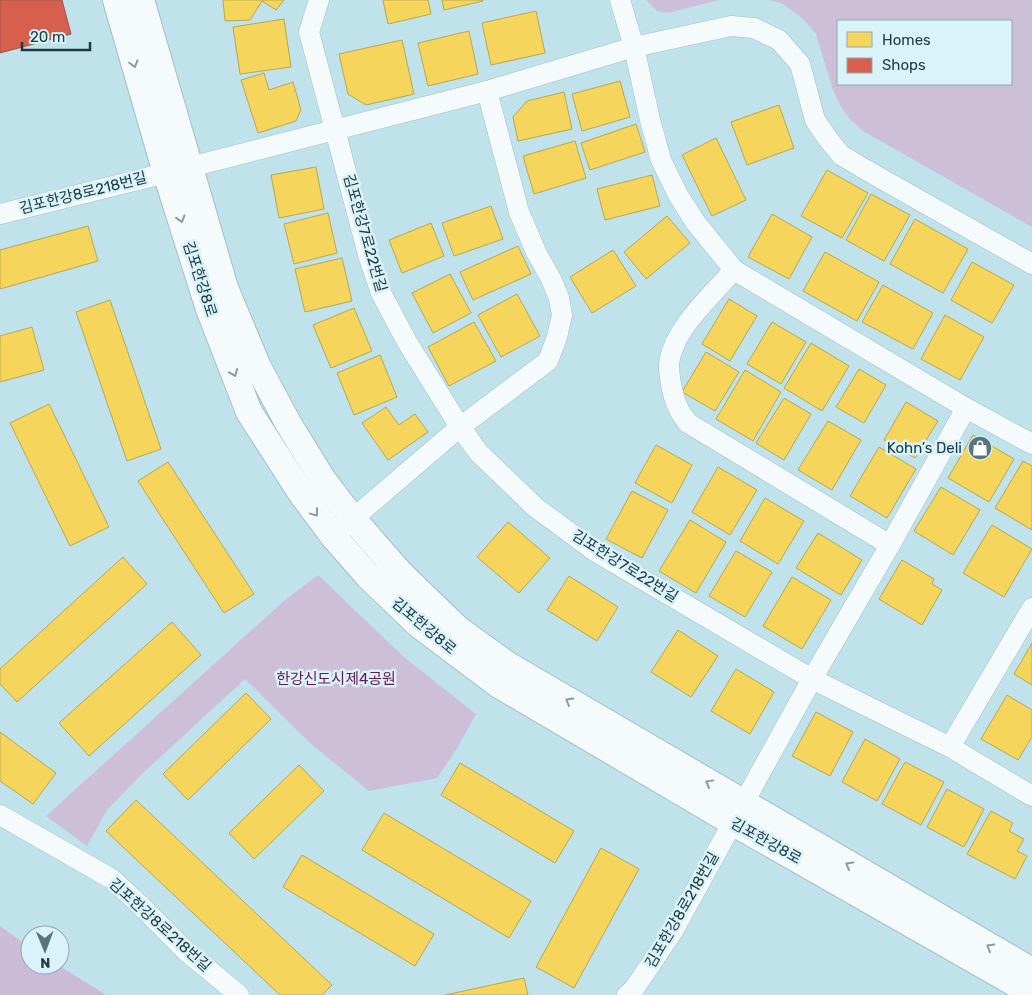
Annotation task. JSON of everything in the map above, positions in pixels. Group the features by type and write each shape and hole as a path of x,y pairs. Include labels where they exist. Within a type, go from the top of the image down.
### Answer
{"street":[{"name":"김포한강8로","path":"116,0 178,170 258,367 288,423 323,480 352,519 400,573 458,629 508,665 738,812 1032,993"},
{"name":"김포한강8로","path":"142,0 209,309 249,412 301,493 333,536 368,576 418,624 499,685 1032,972"},
{"name":"김포한강7로22번길","path":"319,0 309,32 369,258 381,293 407,342 460,427 478,452 535,507 596,552 812,678 950,747 1032,796"},
{"path":"620,0 634,47 661,160 678,195 696,223 734,270 966,408 1032,444"},
{"name":"김포한강8로218번길","path":"0,214 487,92 634,47 731,26 754,28 779,40 800,64 815,120 841,154 1032,264"},
{"path":"333,536 460,427 548,361 558,337 562,315 556,292 519,212 487,92"},
{"path":"734,270 687,322 679,335 669,364 673,394 678,410 688,423 890,545"},
{"name":"김포한강8로218번길","path":"626,995 634,989 673,931 812,678 890,545 966,408"},
{"path":"950,747 1032,608"},
{"name":"김포한강8로218번길","path":"0,815 112,880 187,952 239,995"}],"green space":[{"path":"646,0 719,0 668,13 657,11"},
{"path":"770,0 1032,0 1032,227 863,131 849,118 840,105 833,90 816,34 802,18 783,4"},
{"name":"한강신도시제4공원","path":"318,575 405,658 476,714 456,750 437,778 369,791 310,743 245,679 143,773 107,810 87,846 46,816 284,601"}],"shaded area":[{"path":"0,926 20,941 20,975 70,975 70,972 106,995 0,995"}],"building: Homes":[{"path":"223,0 284,0 276,10 262,1 250,20 225,21"},
{"path":"383,0 428,0 431,14 388,24"},
{"path":"442,0 483,0 483,1 444,10"},
{"path":"536,11 545,53 491,65 482,23"},
{"path":"284,19 291,67 240,74 233,27"},
{"path":"469,31 478,74 428,86 418,43"},
{"path":"402,40 414,94 366,105 348,94 339,54"},
{"path":"264,73 269,90 293,82 301,110 296,121 258,133 241,80"},
{"path":"620,81 630,117 582,131 572,94"},
{"path":"564,92 572,129 518,141 513,117 527,101"},
{"path":"779,105 794,148 747,165 731,122"},
{"path":"636,124 645,152 590,170 581,143"},
{"path":"716,138 746,200 712,216 682,155"},
{"path":"575,141 586,178 534,194 523,156"},
{"path":"316,167 324,209 279,218 271,175"},
{"path":"827,170 868,193 842,238 801,216"},
{"path":"652,175 660,206 605,220 597,189"},
{"path":"871,194 910,215 884,261 846,240"},
{"path":"491,206 503,239 454,256 442,223"},
{"path":"328,213 337,253 294,264 284,224"},
{"path":"772,214 812,237 789,279 748,257"},
{"path":"667,216 690,243 646,279 624,252"},
{"path":"915,219 968,249 943,293 890,264"},
{"path":"431,223 444,256 402,273 389,240"},
{"path":"88,226 98,261 0,289 0,250"},
{"path":"518,246 531,274 473,300 460,272"},
{"path":"613,250 636,286 592,313 570,277"},
{"path":"825,252 879,282 857,321 803,291"},
{"path":"342,258 352,301 305,312 295,269"},
{"path":"972,262 1014,285 992,323 951,300"},
{"path":"450,274 471,313 433,333 412,293"},
{"path":"883,285 933,313 913,349 862,322"},
{"path":"517,294 540,336 501,357 478,315"},
{"path":"729,299 757,316 730,361 702,344"},
{"path":"110,300 161,449 127,461 76,312"},
{"path":"354,308 372,351 331,368 313,325"},
{"path":"945,315 984,337 960,380 921,359"},
{"path":"474,322 496,361 449,386 428,347"},
{"path":"772,322 806,342 781,384 747,364"},
{"path":"32,327 44,370 0,382 0,336"},
{"path":"811,343 849,366 822,411 784,388"},
{"path":"706,352 739,372 715,411 682,392"},
{"path":"380,355 397,397 354,415 337,373"},
{"path":"859,369 886,385 864,423 836,407"},
{"path":"745,370 781,392 753,441 716,419"},
{"path":"784,398 811,414 784,460 756,443"},
{"path":"906,402 938,421 915,458 884,440"},
{"path":"49,404 109,527 70,546 10,423"},
{"path":"386,407 399,425 415,414 428,432 388,460 362,423"},
{"path":"828,421 861,440 832,490 798,470"},
{"path":"973,435 1014,459 989,502 948,478"},
{"path":"656,445 692,465 672,503 635,483"},
{"path":"879,447 916,469 887,518 850,496"},
{"path":"1023,461 1032,466 1032,530 995,508"},
{"path":"168,462 254,594 224,613 138,481"},
{"path":"718,467 757,490 730,535 692,512"},
{"path":"941,487 980,510 953,555 914,531"},
{"path":"632,491 668,510 642,558 606,539"},
{"path":"765,498 804,521 778,564 740,541"},
{"path":"690,520 726,542 696,593 659,571"},
{"path":"508,522 550,558 519,593 477,557"},
{"path":"992,525 1032,549 1004,597 963,573"},
{"path":"818,533 862,560 841,595 796,568"},
{"path":"736,551 772,572 745,617 709,596"},
{"path":"123,557 147,584 17,702 0,684 0,669"},
{"path":"902,560 934,579 932,584 942,590 922,625 879,599"},
{"path":"569,576 618,607 597,641 547,610"},
{"path":"792,577 831,600 802,649 763,626"},
{"path":"172,622 201,655 89,756 59,723"},
{"path":"678,630 718,656 691,697 651,672"},
{"path":"1032,643 1032,685 1014,674"},
{"path":"736,669 774,692 750,734 711,711"},
{"path":"246,693 271,719 188,800 163,774"},
{"path":"1007,695 1032,710 1032,737 1018,760 981,739"},
{"path":"816,712 853,732 830,776 792,756"},
{"path":"0,732 56,773 33,804 0,781"},
{"path":"865,739 900,759 877,801 842,782"},
{"path":"905,762 944,782 921,825 882,804"},
{"path":"460,763 574,831 555,863 441,795"},
{"path":"299,765 324,791 254,859 229,833"},
{"path":"947,789 984,809 964,847 927,827"},
{"path":"136,800 332,985 322,995 280,995 106,831"},
{"path":"991,811 1013,823 1009,831 1024,839 1017,851 1027,856 1015,879 967,854"},
{"path":"384,813 531,901 509,938 362,850"},
{"path":"601,848 639,869 574,988 536,967"},
{"path":"302,855 434,934 415,966 283,887"},
{"path":"524,978 528,995 445,995"}],"building: Shops":[{"path":"0,0 62,0 71,34 0,53"}],"place":[{"name":"Kohn’s Deli","path":"980,448"}]}
